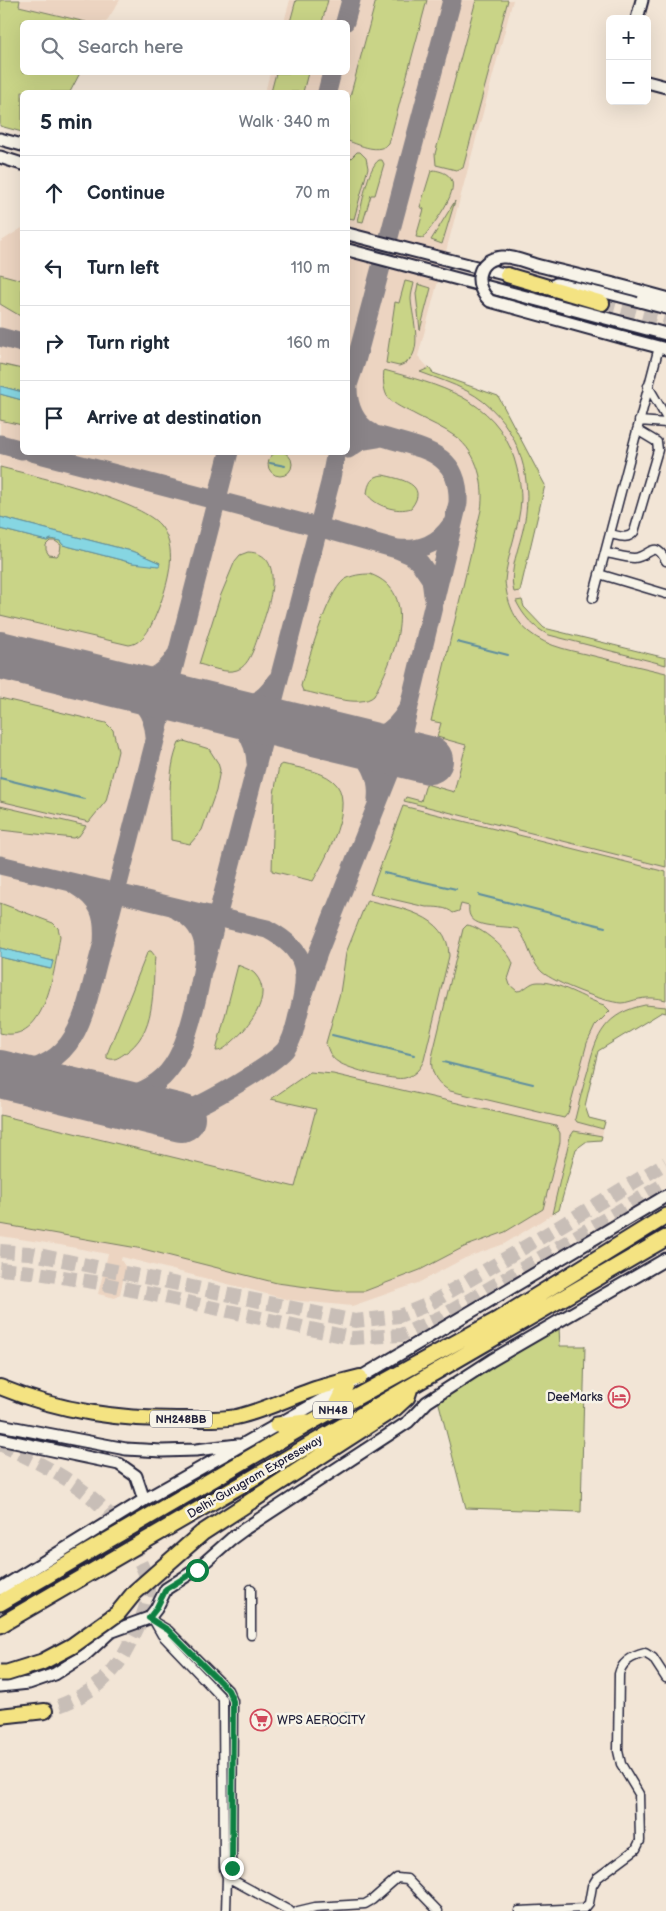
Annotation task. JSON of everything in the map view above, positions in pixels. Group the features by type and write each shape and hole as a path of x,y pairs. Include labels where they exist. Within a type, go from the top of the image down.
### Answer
{"highway":[{"path":"507,276 602,303"},
{"name":"Delhi-Gurugram Expressway","path":"0,1603 313,1421 499,1319 666,1216"},
{"name":"Delhi-Gurugram Expressway","path":"0,1626 666,1238"},
{"path":"335,1409 353,1381"},
{"name":"NH248BB","path":"0,1387 16,1394 91,1414 132,1418 210,1419 234,1417 256,1412 312,1390 353,1381"},
{"path":"0,1673 7,1673 42,1662 72,1646 118,1613 135,1592 202,1533 395,1408 407,1397 412,1385"},
{"path":"277,1425 313,1421"},
{"path":"0,1716 45,1711"}],"main road":[{"path":"638,15 642,0"},
{"path":"651,83 666,87"},
{"path":"0,138 20,144"},
{"path":"0,157 20,163"},
{"path":"350,235 507,276 609,293 666,308"},
{"path":"350,251 666,334"},
{"path":"662,348 490,301 483,295 480,289 480,274 484,265 491,260 508,257 666,298"},
{"path":"0,1589 144,1500 353,1381 666,1196"},
{"path":"0,1686 29,1682 56,1674 85,1655 110,1632 152,1620 166,1589 197,1570 246,1528 408,1422 427,1402 492,1360 666,1259"},
{"path":"353,1381 384,1382"},
{"path":"0,1425 126,1449 196,1450 243,1444"},
{"path":"0,1439 120,1464 136,1476 144,1500"}],"street":[{"path":"593,598 648,386 662,348"},
{"path":"648,386 666,417"},
{"path":"639,421 666,423"},
{"path":"610,534 625,537 632,535 634,532 658,450 657,442 637,430"},
{"path":"606,553 632,558 657,549 666,561"},
{"path":"600,574 666,594"},
{"path":"251,1589 251,1635"},
{"path":"152,1620 162,1635 223,1699 226,1911"},
{"path":"519,1911 585,1908 589,1903 592,1886 597,1878 636,1849 640,1840 639,1794 621,1764 618,1751 619,1674 625,1661 645,1653 653,1658 666,1678"},
{"path":"227,1877 290,1911"},
{"path":"298,1911 315,1907 365,1904 397,1878 402,1877 407,1878 438,1911"}],"shaded area":[{"path":"20,0 120,0 107,20 78,20 19,6"},
{"path":"290,0 513,0 418,356 433,373 498,396 545,485 519,589 524,607 544,628 666,658 666,1013 662,1012 598,1051 585,1106 589,1118 605,1122 601,1140 587,1141 576,1149 559,1210 504,1244 465,1258 418,1283 352,1306 290,1300 122,1257 121,1260 126,1268 120,1294 115,1298 98,1294 108,1254 0,1236 0,242 20,229 20,455 350,455 350,90 266,90 269,75 350,75 350,20 285,20"}],"green space":[{"path":"0,0 20,0 19,6 78,20 20,20 20,75 79,75 71,90 20,90 20,131 0,126"},
{"path":"296,0 328,0 323,20 291,20"},
{"path":"376,0 427,0 389,143 385,147 375,149 350,142 350,97"},
{"path":"476,0 508,0 463,168 456,170 436,165 435,154"},
{"path":"275,75 307,75 304,90 272,90"},
{"path":"357,152 360,152 366,158 368,168 354,219 350,218 350,159"},
{"path":"379,160 382,160 384,164 375,195 371,195 363,222 358,221 368,179"},
{"path":"434,170 450,177 451,192 438,218 423,238 416,237 424,209 420,207 431,171"},
{"path":"455,201 442,244 431,240"},
{"path":"0,274 20,279 20,316 0,304"},
{"path":"405,281 414,283 411,299 416,337 413,355 408,362 399,366 386,363 395,302 399,303"},
{"path":"418,284 431,288 420,330 416,294"},
{"path":"0,364 20,369 20,391 0,386"},
{"path":"429,368 433,373 498,396 545,485 520,591 514,592 512,576 527,505 523,466 518,448 498,415 484,402 461,388 420,372"},
{"path":"384,370 424,382 462,397 479,408 493,421 505,438 517,468 521,499 505,581 507,596 512,609 523,627 545,642 562,648 666,673 666,867 404,801 406,797 421,801 426,784 454,792 466,745 437,737 441,723 431,721 481,510 482,490 475,461 464,444 447,431 393,402 387,396 384,386"},
{"path":"0,394 20,399 20,425 0,420"},
{"path":"271,455 289,455 292,464 289,473 280,476 271,473 268,464"},
{"path":"0,467 109,498 149,516 160,525 169,543 169,573 153,622 141,640 129,645 0,615 0,529 47,541 51,539 60,541 63,545 133,563 160,563 135,552 0,517","holes":["50,541 55,541 61,545 60,552 57,556 49,555 46,545"]},
{"path":"383,475 397,478 411,484 415,488 417,493 416,500 411,508 393,509 375,502 367,494 371,481"},
{"path":"248,552 260,555 268,561 272,582 268,607 252,652 242,667 233,671 218,670 199,664 220,597 235,561 240,555"},
{"path":"370,574 386,583 396,596 399,612 399,629 395,647 374,696 368,700 350,701 303,691 301,686 313,646 331,599 344,580 350,577"},
{"path":"522,600 524,607 544,628 666,658 666,665 549,635 538,629 522,612 516,601"},
{"path":"0,698 106,723 113,730 118,751 106,801 89,822 0,801"},
{"path":"184,741 209,749 220,770 216,791 202,830 190,844 171,840 170,790 172,766 179,743"},
{"path":"282,764 322,774 333,781 340,790 342,802 341,816 337,831 313,881 272,871 274,794 279,766"},
{"path":"0,806 86,826 79,836 73,838 0,830"},
{"path":"403,806 666,872 666,1000 649,998 623,1003 613,1002 592,996 557,981 542,972 538,967 518,929 479,923 469,914 469,906 461,904 459,911 453,913 444,908 426,907 370,894"},
{"path":"367,900 420,915 441,931 447,942 449,956 424,1060 417,1071 405,1078 382,1076 343,1065 332,1056 326,1043 340,993 346,953"},
{"path":"0,903 53,923 58,928 60,936 55,966 46,1000 38,1015 28,1027 16,1034 0,1033 0,957 50,969 53,961 0,948"},
{"path":"467,925 473,926 486,934 501,946 511,959 513,964 508,979 510,985 517,991 535,982 546,982 604,1005 610,1011 595,1026 587,1043 568,1113 564,1118 450,1091 435,1077 432,1068 432,1057 463,929"},
{"path":"149,951 155,956 153,996 148,1023 135,1045 118,1058 107,1058 107,1054"},
{"path":"238,965 255,974 262,992 261,1001 252,1020 245,1029 227,1047 216,1051"},
{"path":"645,1005 666,1007 666,1013 662,1012 598,1051 585,1106 589,1118 605,1122 603,1129 577,1122 575,1119 581,1094 599,1036 605,1027 621,1013"},
{"path":"310,1072 333,1074 556,1126 560,1133 560,1142 543,1209 505,1232 464,1247 420,1270 365,1291 337,1291 277,1283 143,1249 0,1224 0,1115 295,1187 316,1109 271,1099"},
{"path":"574,1131 602,1136 601,1140 587,1141 576,1149 559,1210 552,1214 570,1137"},
{"path":"559,1328 560,1346 585,1346 581,1512 466,1508 438,1400"}],"water":[{"path":"0,386 20,391 20,399 0,394"},
{"path":"0,517 135,552 160,563 159,566 133,563 63,545 60,541 51,539 47,541 0,529"},
{"path":"0,948 53,961 51,969 0,957"},
{"path":"320,1713 351,1713 351,1725 320,1725"}],"waterway":[{"path":"270,463 285,466"},
{"path":"457,642 508,655"},
{"path":"0,778 84,799"},
{"path":"384,873 456,889"},
{"path":"479,895 605,927"},
{"path":"332,1035 414,1055"},
{"path":"443,1062 533,1084"}],"taxiway":[{"path":"346,20 351,0"},
{"path":"350,379 452,0"},
{"path":"328,90 331,75"},
{"path":"0,337 20,342"},
{"path":"350,404 357,420 372,433"},
{"path":"304,993 398,752 458,503 454,476 442,459 433,453 410,445 350,429"},
{"path":"350,448 360,441 378,438"},
{"path":"0,444 20,449"},
{"path":"43,455 397,549 411,555 420,563 431,579 433,595"},
{"path":"103,943 228,455"},
{"path":"204,967 330,483 335,455"},
{"path":"398,549 414,549 428,545 446,532 451,525"},
{"path":"116,684 134,683 150,679 165,670 176,655"},
{"path":"216,708 235,708 258,701 265,696 276,681"},
{"path":"118,684 139,699 144,706 152,720 155,737"},
{"path":"218,709 234,718 250,737 256,763"},
{"path":"346,740 373,738 381,735 395,726 407,710"},
{"path":"338,738 355,748 368,762 376,779 377,799"},
{"path":"0,865 267,929 281,937 298,955 302,964 304,987 293,1033 285,1050 253,1074 196,1106 180,1112 157,1112"},
{"path":"0,1074 28,1070 49,1061 65,1048 76,1032 84,1012 103,943 103,924 99,909 90,896 75,885"},
{"path":"107,1100 137,1093 157,1082 173,1065 184,1042 201,980 204,951 202,936 197,927 186,915 177,910"}],"runway":[{"path":"0,655 429,760"},
{"path":"0,1074 181,1118"}],"tunnel":[{"path":"602,303 666,320"},
{"path":"0,1251 29,1253 355,1321 399,1316 429,1304 666,1163"},
{"path":"0,1269 100,1283 352,1338 401,1335 441,1317 666,1183"},
{"path":"0,1444 60,1475 95,1500 124,1533 136,1553 148,1584 148,1596 143,1615 125,1654 116,1666 98,1685 86,1693 45,1711"}],"place":[{"name":"DeeMarks","path":"619,1397"},
{"name":"WPS AEROCITY","path":"261,1720"}],"route":[{"path":"197,1570 166,1589 149,1618 168,1630 228,1690 233,1701 232,1868"}]}
